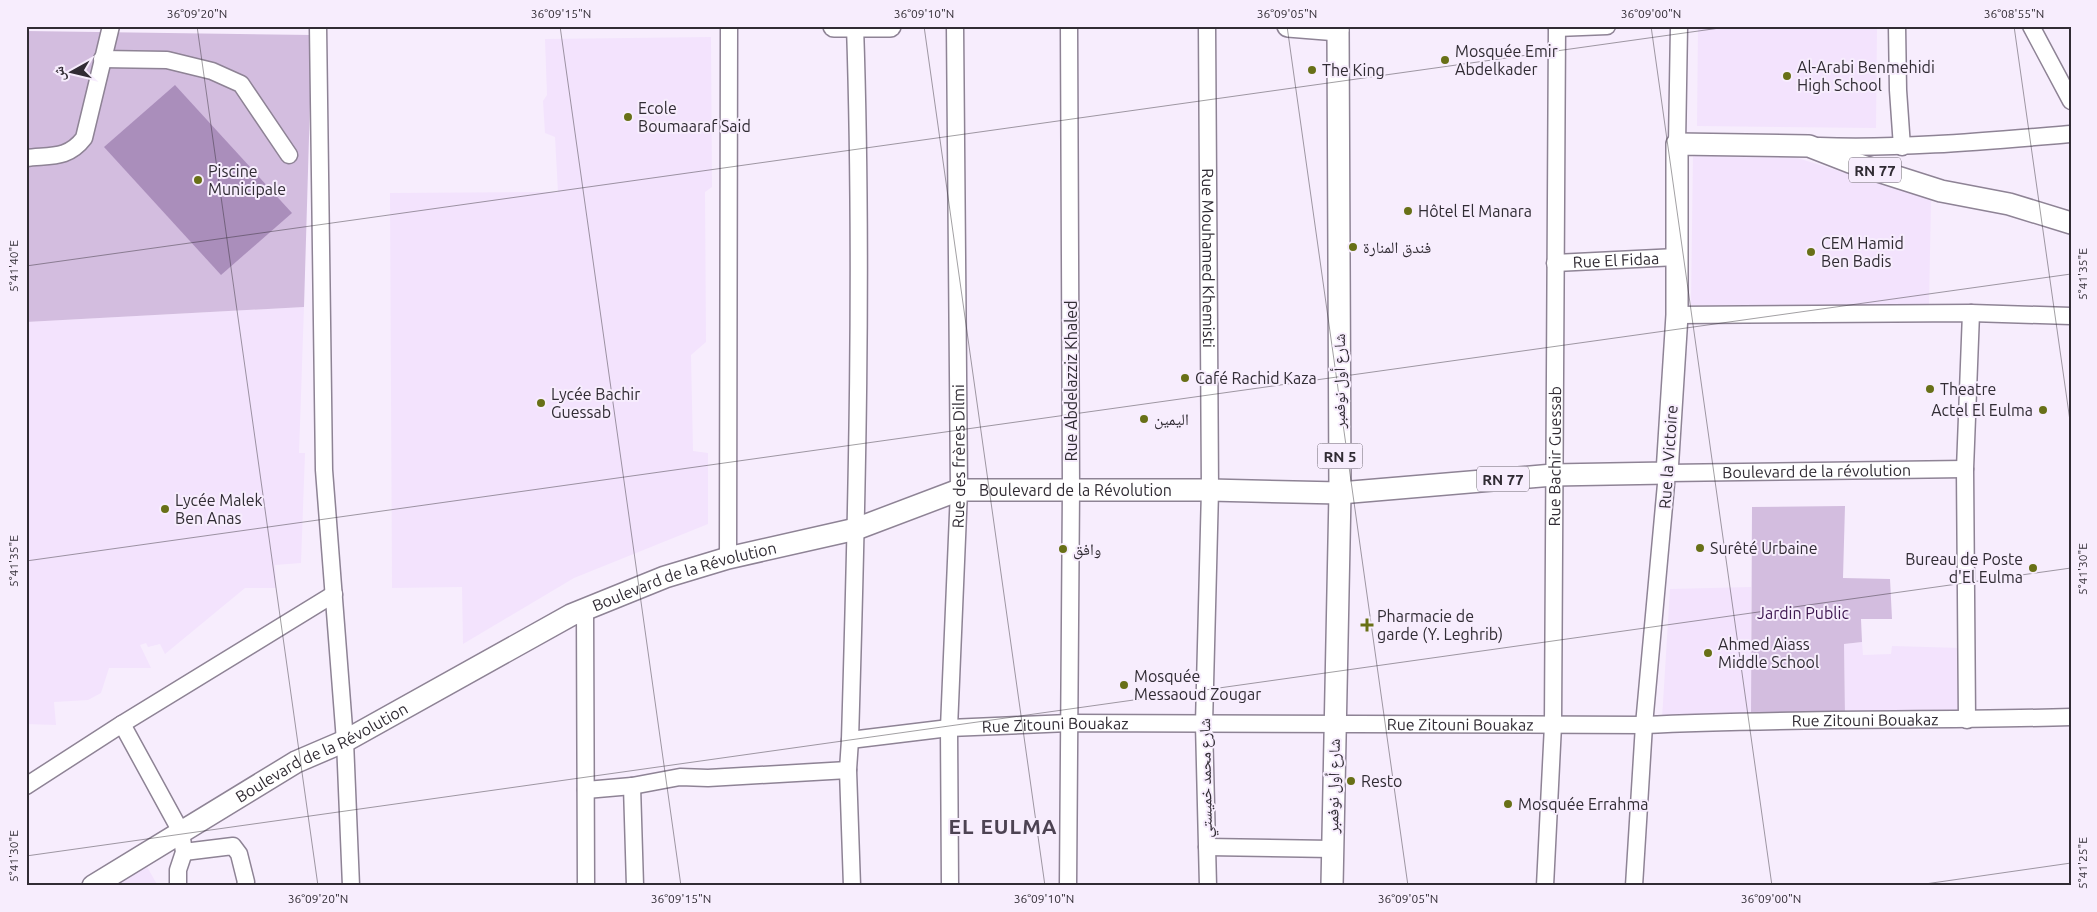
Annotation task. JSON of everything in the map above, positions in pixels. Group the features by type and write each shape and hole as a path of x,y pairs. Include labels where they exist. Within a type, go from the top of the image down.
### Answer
{"main road":[{"path":"834,26 890,26"},
{"path":"1288,26 1338,28"},
{"name":"شارع أول نوفمبر","path":"1332,886 1340,493 1338,28"},
{"name":"RN 77","path":"1677,144 1809,146 1850,162 1941,191 2009,204 2071,224"},
{"name":"Rue la Victoire","path":"1667,473 1677,315 1677,144"},
{"name":"RN 77","path":"1340,493 1553,475 1667,473"},
{"name":"Boulevard de la Révolution","path":"93,886 183,842 296,762 345,741 571,614 666,578 728,558 856,529 959,490 1210,490 1340,493"}],"street":[{"path":"26,158 65,154 76,149 84,138 110,26"},
{"path":"318,26 324,470 345,741 351,886"},
{"path":"728,558 729,26"},
{"name":"Rue des frères Dilmi","path":"950,886 949,728 959,490 954,26"},
{"name":"Rue Abdelazziz Khaled","path":"1068,886 1068,723 1072,489 1069,26"},
{"name":"Rue Mouhamed Khemisti","path":"1207,26 1210,490"},
{"path":"1557,27 1608,26"},
{"name":"Rue la Victoire","path":"1677,144 1679,26"},
{"path":"1897,26 1898,90 1902,147"},
{"path":"2032,26 2071,101"},
{"path":"852,886 848,770 856,529 859,134 855,27"},
{"name":"Rue Bachir Guessab","path":"1545,886 1554,725 1553,475 1557,27"},
{"path":"102,59 166,60 212,71 241,84 289,155"},
{"path":"1809,146 1902,147 2071,134"},
{"name":"Rue El Fidaa","path":"1555,263 1677,257"},
{"path":"1967,720 1965,469 1971,313"},
{"path":"1677,315 1971,313 2071,316"},
{"name":"Boulevard de la révolution","path":"1667,473 1965,469"},
{"name":"Rue la Victoire","path":"1634,886 1644,725 1667,473"},
{"name":"شارع محمد خميستي","path":"1208,886 1204,724 1210,490"},
{"path":"26,786 122,724 334,594"},
{"path":"585,609 586,886"},
{"name":"Rue Zitouni Bouakaz","path":"850,740 949,728 1068,723 1644,725 1733,720 1967,720 2071,717"},
{"path":"122,724 183,842 178,870 178,886"},
{"path":"586,790 632,786 680,777 708,778 848,770"},
{"path":"632,786 635,886"},
{"path":"183,842 233,846 239,854 246,882 245,886"},
{"path":"1207,847 1332,850"}],"shaded area":[{"name":"Al-Arabi Benmehidi High School","path":"1698,26 1877,26 1876,128 1697,126"},
{"name":"Lycée Bachir Guessab","path":"711,37 712,187 705,192 706,342 691,355 693,451 708,453 708,524 574,578 463,644 462,587 392,588 390,193 558,192 555,137 545,133 543,101 547,95 545,39"},
{"name":"Piscine Municipale","path":"175,85 292,213 221,275 104,147"},
{"name":"CEM Hamid Ben Badis","path":"1693,154 1785,154 1931,200 1929,305 1691,305"},
{"name":"Lycée Malek Ben Anas","path":"304,307 299,453 305,453 301,563 275,565 276,588 245,588 165,654 160,644 148,647 146,643 140,645 151,668 109,668 101,693 88,700 54,702 56,725 26,724 26,322"},
{"name":"Ahmed Aiass Middle School","path":"1751,587 1751,717 1662,719 1670,589"},
{"path":"1862,642 1863,655 1891,654 1892,646 1961,648 1963,714 1845,716 1844,644"},
{"path":"146,865 158,886 111,886"}],"green space":[{"path":"26,31 312,35 304,307 26,322"},
{"name":"Jardin Public","path":"1845,506 1843,578 1890,579 1892,619 1861,619 1862,642 1844,644 1845,716 1751,717 1752,507"}],"place":[{"name":"Mosquée Emir Abdelkader","path":"1445,60"},
{"name":"The King","path":"1312,70"},
{"name":"Al-Arabi Benmehidi High School","path":"1787,76"},
{"name":"Ecole Boumaaraf Said","path":"628,117"},
{"name":"Piscine Municipale","path":"198,180"},
{"name":"Hôtel El Manara","path":"1408,211"},
{"name":"فندق المنارة","path":"1353,247"},
{"name":"CEM Hamid Ben Badis","path":"1811,252"},
{"name":"Café Rachid Kaza","path":"1185,378"},
{"name":"Theatre","path":"1930,389"},
{"name":"Lycée Bachir Guessab","path":"541,403"},
{"name":"Actel El Eulma","path":"2043,410"},
{"name":"اليمين","path":"1144,419"},
{"name":"Lycée Malek Ben Anas","path":"165,509"},
{"name":"Surêté Urbaine","path":"1700,548"},
{"name":"وافق","path":"1063,549"},
{"name":"Bureau de Poste d'El Eulma","path":"2033,568"},
{"name":"Pharmacie de garde (Y. Leghrib)","path":"1367,625"},
{"name":"Ahmed Aiass Middle School","path":"1708,653"},
{"name":"Mosquée Messaoud Zougar","path":"1124,685"},
{"name":"Resto","path":"1351,781"},
{"name":"Mosquée Errahma","path":"1508,804"}],"district":[{"name":"EL EULMA","path":"1003,826"}]}
